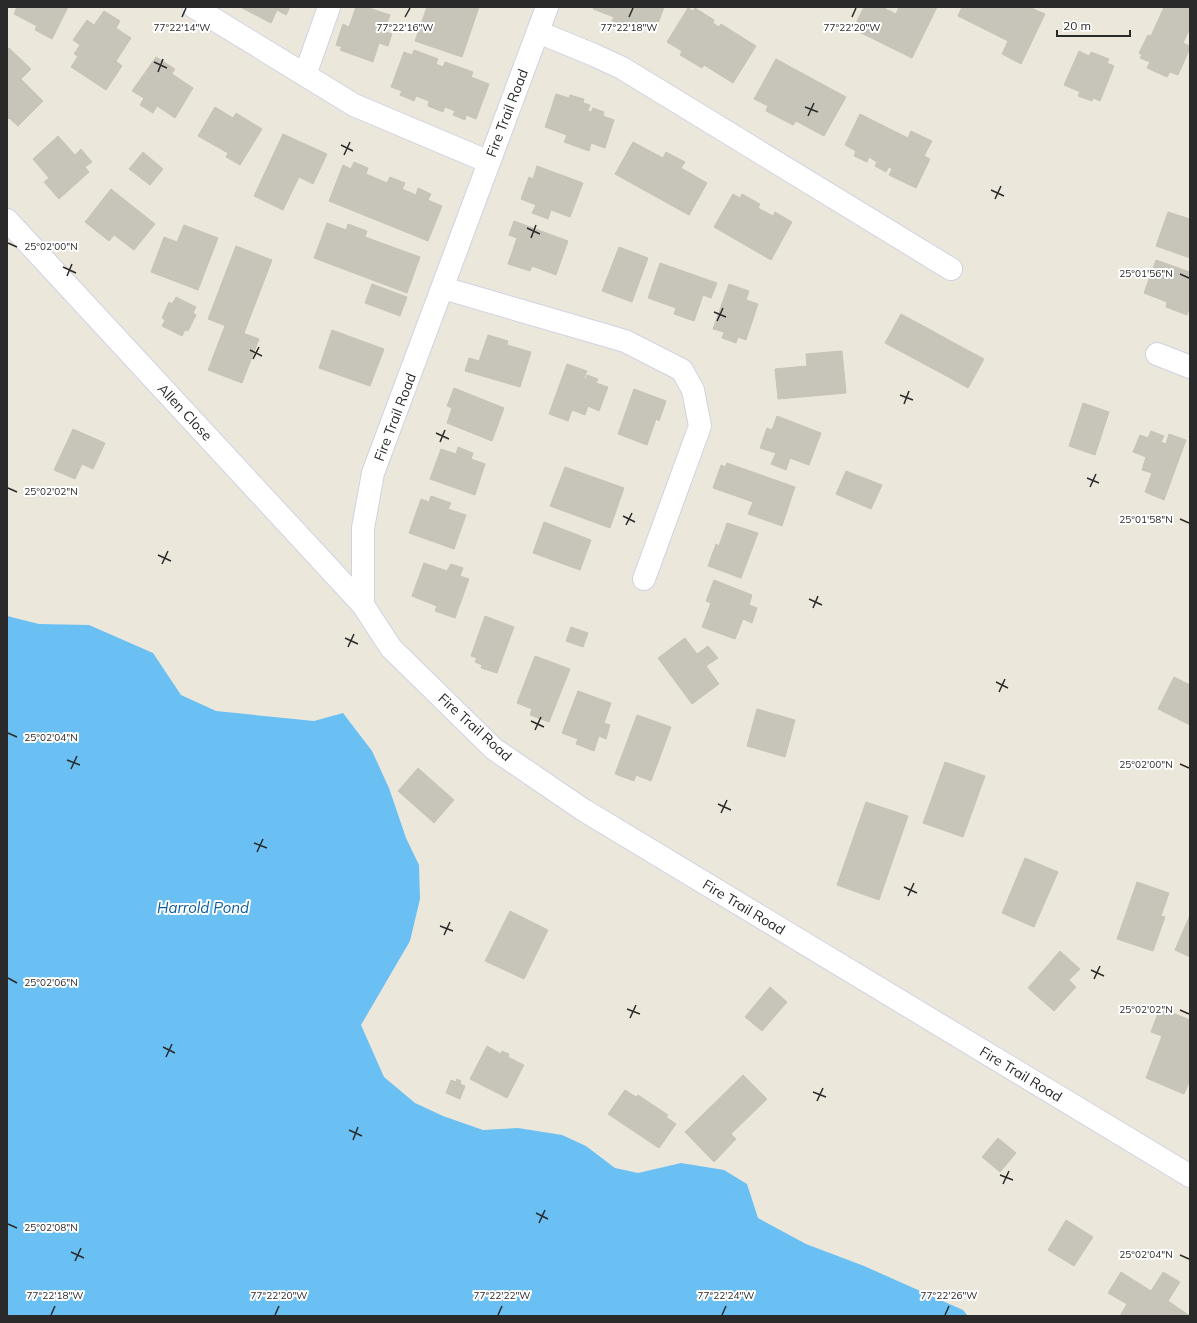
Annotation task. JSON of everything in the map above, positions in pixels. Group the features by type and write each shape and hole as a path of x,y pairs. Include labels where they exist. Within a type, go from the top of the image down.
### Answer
{"street":[{"path":"194,7 354,104 489,162"},
{"path":"305,75 329,7"},
{"name":"Fire Trail Road","path":"547,7 373,473 363,528 363,604 391,648 494,749 582,810 1190,1176"},
{"path":"538,32 622,68 951,269"},
{"name":"Allen Close","path":"7,220 363,604"},
{"path":"443,288 625,341 682,370 693,390 700,426 644,579"},
{"path":"1157,354 1190,367"}],"water":[{"name":"Harrold Pond","path":"7,616 39,624 89,625 153,653 181,695 216,711 314,721 343,713 372,751 389,788 406,838 419,865 420,899 410,941 361,1025 384,1077 415,1103 443,1116 483,1130 518,1128 562,1135 586,1146 615,1168 638,1173 681,1163 724,1170 747,1184 758,1218 806,1244 864,1266 963,1310 968,1316 7,1316"}],"building":[{"path":"17,7 68,7 52,39 35,30 37,26 14,14"},
{"path":"240,7 290,7 286,15 277,10 271,23"},
{"path":"356,7 366,7 390,15 384,31 392,34 388,46 379,43 373,62 340,50 342,47 336,45 343,24 349,27"},
{"path":"427,7 479,7 462,57 415,41"},
{"path":"594,7 664,7 655,32 634,24 632,28 612,21 614,17 593,9"},
{"path":"864,7 882,7 896,14 899,7 937,7 912,58 853,29"},
{"path":"962,7 1029,7 1045,14 1021,64 1002,54 1008,41 958,16"},
{"path":"1164,7 1190,8 1190,28 1183,43 1190,46 1190,48 1178,75 1170,72 1167,77 1147,68 1150,62 1140,58 1142,55 1139,53 1148,35 1151,36"},
{"path":"688,8 693,11 695,8 714,20 713,23 719,27 721,24 756,46 733,83 704,65 702,68 680,55 682,51 667,42"},
{"path":"104,11 120,21 116,28 131,38 116,61 122,66 106,90 71,67 78,56 74,54 80,45 73,40 87,20 94,25"},
{"path":"9,48 31,69 21,79 43,101 18,126 9,118 7,120 7,50"},
{"path":"414,50 438,59 436,64 443,67 445,62 473,72 471,77 489,84 476,119 466,115 465,120 453,115 455,111 445,107 443,112 428,106 429,101 416,96 414,101 400,95 402,91 391,87 404,52 412,55"},
{"path":"1079,51 1089,56 1091,52 1109,59 1107,63 1114,66 1100,101 1093,98 1092,101 1078,96 1080,92 1064,85"},
{"path":"156,57 175,69 172,74 193,88 175,118 157,106 153,113 140,105 144,98 132,91"},
{"path":"776,59 846,97 824,136 796,121 793,125 766,111 768,106 754,99"},
{"path":"556,94 569,98 570,95 584,99 583,103 590,105 588,111 591,112 593,108 604,112 603,116 614,120 605,148 591,143 589,151 564,142 567,135 545,127"},
{"path":"215,107 233,118 236,113 262,129 240,165 226,157 228,153 198,136"},
{"path":"860,114 908,138 911,131 932,141 924,156 930,159 916,188 889,175 892,169 889,167 886,172 875,166 877,162 869,157 867,162 854,156 856,151 845,145"},
{"path":"283,134 327,154 313,184 299,177 283,210 254,196"},
{"path":"58,136 75,155 81,149 92,162 85,167 89,172 59,199 44,182 49,178 33,159"},
{"path":"633,142 663,158 666,152 685,162 681,168 707,183 689,215 615,174"},
{"path":"143,152 163,169 150,185 129,169"},
{"path":"354,162 368,168 366,174 387,183 390,177 405,183 402,189 416,195 418,188 431,194 428,200 442,206 428,241 329,201 343,165 351,169"},
{"path":"537,166 583,183 570,217 551,210 548,219 532,213 536,205 521,199 529,177 533,179"},
{"path":"111,189 155,224 134,250 114,235 109,241 85,222"},
{"path":"733,194 740,198 742,194 760,204 758,208 773,216 775,212 792,222 771,260 714,227"},
{"path":"1168,212 1190,219 1190,258 1156,246"},
{"path":"514,221 568,241 556,275 532,266 530,271 508,264 517,238 509,235"},
{"path":"327,223 346,230 348,224 367,231 365,237 420,257 407,293 314,258"},
{"path":"184,225 218,238 198,290 151,272 164,237 177,242"},
{"path":"236,246 272,260 244,333 208,319"},
{"path":"619,247 648,258 632,302 602,291"},
{"path":"1156,260 1190,272 1190,306 1187,315 1166,307 1167,302 1144,293"},
{"path":"660,263 717,283 711,298 703,295 694,321 674,314 676,308 648,298"},
{"path":"372,284 407,297 400,316 365,303"},
{"path":"729,284 749,291 746,300 758,304 746,340 738,337 736,343 722,338 724,332 713,329"},
{"path":"176,297 196,307 193,313 196,315 188,331 185,330 182,336 162,326 165,320 162,318 169,302 172,304"},
{"path":"901,314 929,329 913,358 885,343"},
{"path":"225,326 259,339 242,383 208,370"},
{"path":"929,329 956,344 941,373 913,358"},
{"path":"332,330 384,349 370,386 319,368"},
{"path":"488,335 508,341 507,345 531,352 520,387 465,371 469,358 479,361"},
{"path":"956,344 984,359 968,388 941,373"},
{"path":"842,351 846,393 778,399 775,369 807,366 806,354"},
{"path":"567,364 587,371 584,378 586,379 587,375 598,379 596,383 608,387 599,411 588,406 585,415 572,410 568,421 549,414"},
{"path":"454,388 504,408 492,441 447,423 452,408 447,406"},
{"path":"634,389 666,401 659,421 656,419 647,445 618,434"},
{"path":"1083,403 1109,412 1095,455 1069,446"},
{"path":"777,416 821,433 809,465 790,458 786,470 771,464 776,453 760,448 767,428 772,430"},
{"path":"73,429 105,443 93,469 82,464 75,479 54,470"},
{"path":"1151,431 1164,436 1161,442 1166,444 1169,434 1186,440 1164,500 1145,492 1152,473 1142,470 1146,457 1133,452 1140,435 1148,438"},
{"path":"458,447 473,453 471,459 485,464 475,495 430,479 441,449 456,454"},
{"path":"727,463 795,487 782,526 748,514 753,502 713,488 721,465 725,467"},
{"path":"565,467 624,488 610,528 550,506"},
{"path":"846,471 882,485 871,509 836,494"},
{"path":"431,496 451,503 448,509 466,515 454,549 409,533 421,499 429,502"},
{"path":"544,522 591,540 580,570 533,553"},
{"path":"727,523 758,533 741,578 708,566 716,544 719,546"},
{"path":"424,563 447,571 451,564 463,568 460,576 469,579 455,618 435,611 437,606 412,596"},
{"path":"714,580 752,595 749,605 757,608 752,623 743,619 735,639 702,627 711,603 706,601"},
{"path":"485,616 514,627 497,673 481,668 482,665 475,662 477,658 471,656"},
{"path":"571,627 588,633 583,647 566,641"},
{"path":"685,638 697,654 708,646 718,658 706,666 719,684 692,704 658,658"},
{"path":"535,656 570,669 549,722 530,715 532,709 517,703"},
{"path":"1174,677 1190,685 1190,725 1158,709"},
{"path":"578,691 611,703 604,723 610,725 606,739 599,736 594,751 576,744 578,739 562,733"},
{"path":"757,709 795,720 785,757 747,746"},
{"path":"637,715 671,727 651,781 636,775 634,781 615,774"},
{"path":"945,762 985,776 963,837 923,823"},
{"path":"418,768 454,800 434,823 398,791"},
{"path":"866,802 908,816 879,900 837,885"},
{"path":"1025,858 1058,872 1034,927 1002,913"},
{"path":"1137,882 1169,893 1161,916 1165,917 1153,951 1117,939"},
{"path":"510,911 548,930 524,979 485,961"},
{"path":"1190,915 1190,957 1175,950"},
{"path":"1060,951 1080,969 1069,980 1076,987 1054,1011 1028,988"},
{"path":"770,987 787,1002 762,1031 745,1017"},
{"path":"1160,1008 1190,1020 1190,1080 1184,1094 1146,1078 1162,1036 1151,1032"},
{"path":"487,1046 501,1054 502,1051 509,1054 508,1057 524,1065 507,1098 470,1079"},
{"path":"743,1075 767,1099 731,1134 736,1139 714,1162 685,1132"},
{"path":"457,1079 461,1081 460,1084 465,1086 460,1099 446,1093 451,1080 456,1082"},
{"path":"625,1090 636,1097 638,1095 668,1115 666,1117 676,1124 659,1148 608,1114"},
{"path":"998,1138 1016,1153 1000,1172 982,1157"},
{"path":"1066,1220 1093,1237 1074,1266 1048,1250"},
{"path":"1121,1272 1151,1291 1163,1272 1180,1282 1168,1301 1190,1316 1120,1316 1127,1304 1108,1293"}]}
